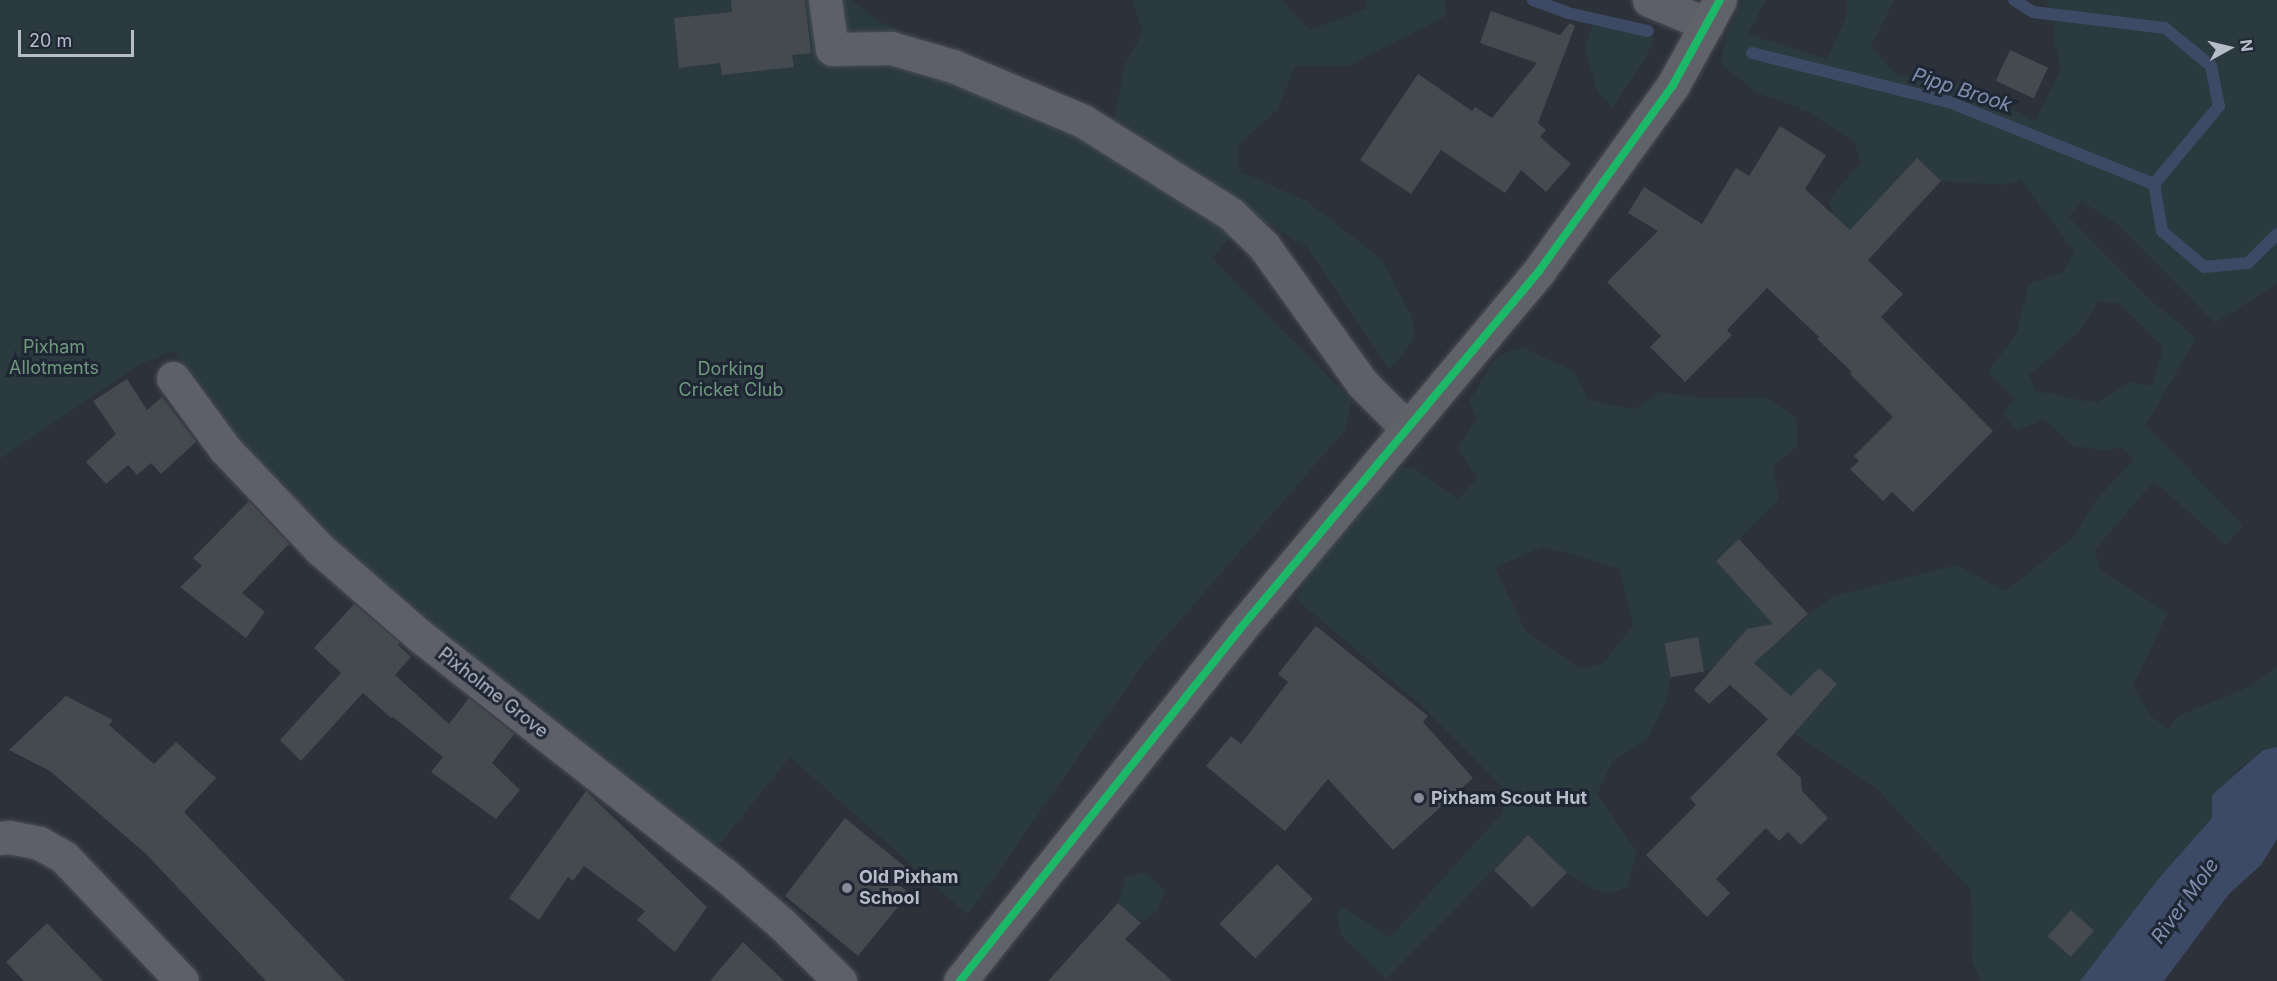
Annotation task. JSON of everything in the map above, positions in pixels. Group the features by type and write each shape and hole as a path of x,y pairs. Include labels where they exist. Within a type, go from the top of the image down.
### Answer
{"main road":[{"path":"960,981 1209,666 1539,271 1615,169 1673,85 1713,12"}],"street":[{"path":"825,0 832,48 891,48 963,71 1083,121 1231,214 1264,246 1362,383 1407,428"},
{"path":"1649,0 1713,12"},
{"name":"Pixholme Grove","path":"173,378 225,449 321,550 420,636 724,874 781,923 840,981"},
{"path":"0,838 9,837 39,843 64,857 182,981"}],"green space":[{"name":"Dorking Cricket Club","path":"0,0 851,0 879,21 1113,126 1124,66 1143,32 1132,0 1282,0 1309,30 1367,9 1366,0 1445,0 1446,16 1348,66 1295,66 1278,109 1239,144 1239,171 1307,201 1382,260 1412,317 1415,338 1390,370 1307,247 1251,213 1212,258 1352,401 1345,430 1146,660 968,915 790,757 715,850 522,703 330,541 243,455 214,401 173,351 139,365 0,459"},
{"path":"1743,0 1766,0 1748,34 1827,59 1847,15 1847,0 1894,0 1871,47 1898,76 1963,84 2035,121 2061,69 2054,41 2055,22 2046,0 2277,0 2277,284 2215,323 2118,225 2081,201 2069,217 2146,296 2196,338 2146,425 2243,526 2226,545 2154,481 2095,550 2100,570 2168,613 2133,686 2151,716 2169,729 2176,717 2251,686 2277,667 2277,747 2263,750 2238,769 2212,818 2159,878 2080,981 1981,981 1972,962 1971,890 1877,789 1794,734 1811,713 1733,646 1712,670 1704,671 1697,637 1665,643 1671,677 1666,702 1647,740 1613,760 1597,794 1637,852 1627,887 1612,893 1594,889 1567,873 1528,835 1386,979 1342,936 1336,915 1342,907 1390,937 1503,812 1502,787 1422,706 1296,599 1311,567 1346,531 1398,468 1413,467 1458,499 1477,478 1458,448 1477,418 1469,401 1497,356 1522,347 1574,371 1589,401 1635,409 1659,392 1708,399 1765,397 1797,418 1798,446 1774,465 1779,500 1716,561 1784,635 1833,596 1956,565 2005,591 2074,537 2096,500 2134,459 2122,448 2102,450 2074,446 2043,419 2017,431 2003,414 2014,399 1988,372 2017,332 2028,285 2063,272 2074,251 2021,180 2005,185 1941,181 1917,159 1853,233 1832,214 1829,200 1861,162 1854,142 1807,111 1756,92 1720,63 1727,33","holes":["2098,301 2118,303 2163,347 2152,386 2131,382 2096,403 2036,391 2029,375 2080,331","1543,546 1619,568 1633,626 1602,664 1581,669 1527,633 1495,568"]},
{"path":"1594,23 1654,38 1646,58 1612,108 1597,91 1584,47"},
{"path":"1145,872 1165,891 1157,911 1145,920 1135,918 1118,903 1125,877"}],"water":[{"name":"River Mole","path":"2277,747 2277,839 2261,865 2229,894 2164,981 2080,981 2159,878 2212,818 2212,795 2263,750"}],"building":[{"path":"731,0 805,0 811,53 792,55 794,67 722,75 720,63 679,68 674,18 732,12"},
{"path":"1491,11 1560,35 1570,23 1575,26 1538,123 1546,130 1540,137 1571,164 1546,192 1521,170 1505,193 1441,150 1411,194 1360,160 1418,74 1472,111 1475,107 1492,118 1537,63 1480,43"},
{"path":"2010,50 2048,68 2034,99 1996,81"},
{"path":"1780,126 1826,155 1805,189 1850,230 1917,158 1941,181 1868,260 1903,294 1881,317 1993,431 1913,512 1892,492 1883,501 1850,469 1859,461 1854,456 1893,417 1850,374 1852,372 1817,339 1819,337 1767,288 1727,330 1732,335 1685,382 1650,347 1661,336 1607,282 1658,231 1628,213 1644,187 1702,224 1736,168 1749,176"},
{"path":"127,379 147,410 162,397 196,442 161,474 151,463 137,475 128,465 106,484 86,462 116,434 93,401"},
{"path":"249,501 289,544 242,593 265,612 246,638 180,587 202,566 193,558"},
{"path":"1739,539 1808,614 1754,663 1791,696 1819,668 1837,684 1776,754 1801,778 1802,791 1828,818 1801,845 1788,832 1779,841 1766,828 1716,879 1730,893 1707,917 1646,855 1696,805 1690,798 1768,719 1730,685 1709,704 1694,690 1747,629 1773,624 1716,561"},
{"path":"354,604 400,643 398,645 411,657 395,675 449,724 469,698 514,734 492,763 520,790 496,819 431,772 443,757 393,717 391,718 363,693 301,761 280,740 341,673 314,648"},
{"path":"1316,626 1428,716 1423,722 1473,778 1393,850 1328,779 1285,831 1206,766 1231,736 1241,744 1288,682 1278,674"},
{"path":"1698,637 1704,671 1671,677 1665,643"},
{"path":"66,696 113,720 109,725 154,764 176,742 216,778 184,812 345,981 266,981 146,854 50,771 9,750"},
{"path":"586,791 707,907 675,952 637,920 645,911 584,866 573,881 568,877 539,920 509,898"},
{"name":"Old Pixham School","path":"845,818 909,870 897,883 909,893 858,956 785,896"},
{"path":"1528,835 1567,873 1533,908 1494,870"},
{"path":"1277,864 1313,899 1255,958 1219,924"},
{"path":"1118,903 1141,923 1125,939 1172,981 1048,981"},
{"path":"2071,910 2094,931 2071,957 2048,936"},
{"path":"47,923 103,981 24,981 6,962"},
{"path":"743,942 784,981 710,981"}],"waterway":[{"name":"Pipp Brook","path":"1533,0 1568,13 1648,31"},
{"name":"Pipp Brook","path":"2014,0 2033,12 2165,28 2211,66 2219,106 2154,184"},
{"name":"Pipp Brook","path":"1752,53 1949,102 2154,184"},
{"name":"Pipp Brook","path":"2154,184 2162,231 2204,267 2248,263 2277,234"}],"transit line":[{"path":"960,981 1239,630 1539,271 1673,85 1720,0"}],"place":[{"name":"Pixham Scout Hut","path":"1419,798"},
{"name":"Old Pixham School","path":"847,888"}],"park label":[{"name":"Pixham Allotments","path":"54,358"}]}
